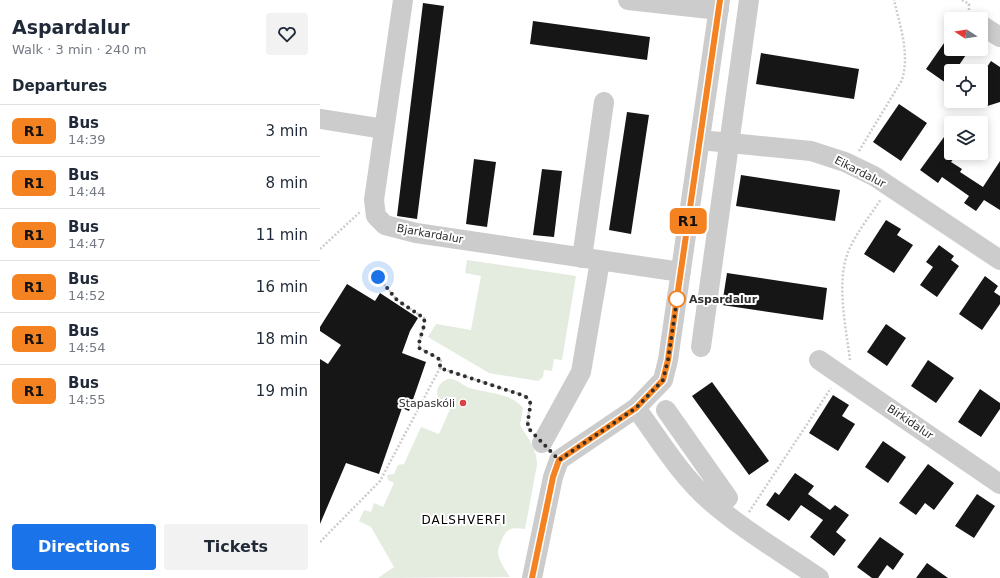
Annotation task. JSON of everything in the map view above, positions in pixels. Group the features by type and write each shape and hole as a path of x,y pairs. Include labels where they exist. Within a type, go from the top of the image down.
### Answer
{"street":[{"name":"Bjarkardalur","path":"403,0 374,200 376,216 385,225 399,229 681,272"},
{"path":"532,578 553,477 559,460 636,408 663,380 672,335 719,5 628,0"},
{"path":"672,335 701,344 749,0"},
{"path":"988,28 1000,38"},
{"path":"542,443 581,372 604,102"},
{"path":"320,119 384,128"},
{"name":"Eikardalur","path":"700,140 811,151 850,164 874,176 1000,260"},
{"name":"Birkidalur","path":"819,360 1000,484"},
{"path":"636,408 674,460 709,500 819,578"},
{"path":"666,410 728,498"},
{"path":"674,460 692,447"}],"path":[{"path":"850,164 902,80 905,71 906,54 894,0"},
{"path":"741,524 850,362 842,286 845,264 852,244 889,186"},
{"path":"320,249 374,200"},
{"path":"320,542 380,481 440,368 440,361 438,358 419,348 418,343 425,323 424,318 397,300 378,277"},
{"path":"440,368 525,396 530,401 531,408 527,417 528,428 542,443"}],"shaded area":[{"path":"467,260 576,276 562,360 554,359 552,371 544,370 543,377 538,381 489,373 428,337 436,324 471,330 481,276 465,273"},
{"path":"448,379 457,381 470,388 505,396 518,403 523,408 520,425 534,449 537,465 525,529 516,528 507,531 498,549 500,561 510,577 378,578 394,567 371,527 359,521 364,510 371,512 374,503 383,507 394,483 388,480 387,475 394,474 398,465 404,464 421,427 439,434 451,407 441,402 437,392 441,383"}],"building":[{"path":"423,3 444,6 417,219 397,216"},
{"path":"533,21 650,37 647,60 530,44"},
{"path":"944,43 944,56 965,56 960,64 944,64 944,82 926,69"},
{"path":"761,53 859,69 854,99 756,84"},
{"path":"991,61 1000,67 1000,102 988,106 988,66"},
{"path":"899,104 927,123 901,161 873,142"},
{"path":"627,112 649,115 631,234 609,230"},
{"path":"944,137 944,160 953,160 951,162 962,169 960,172 983,187 1000,161 1000,210 984,200 976,211 964,203 969,196 942,177 938,183 920,170"},
{"path":"474,159 496,162 487,227 466,224"},
{"path":"542,169 562,171 554,237 533,235"},
{"path":"741,175 840,190 835,221 736,206"},
{"path":"886,220 901,229 897,235 913,245 894,273 864,254"},
{"path":"939,245 954,256 951,260 959,266 937,297 920,285 933,267 926,262"},
{"path":"727,273 827,288 823,320 722,305"},
{"path":"985,276 998,286 994,292 1000,296 1000,304 982,330 959,314"},
{"path":"347,284 375,301 380,293 418,318 410,331 402,353 426,362 409,411 402,408 379,474 346,463 320,524 320,359 328,364 341,345 320,331 320,327"},
{"path":"886,324 906,338 887,366 867,352"},
{"path":"928,360 954,378 936,403 911,386"},
{"path":"712,382 769,461 749,475 692,396"},
{"path":"980,389 1000,403 1000,409 981,437 958,422"},
{"path":"833,395 849,405 842,416 855,424 838,451 809,433"},
{"path":"883,441 906,457 888,483 865,467"},
{"path":"928,464 954,483 934,510 925,503 916,515 899,503"},
{"path":"795,473 814,486 808,494 830,510 835,505 849,515 836,532 846,540 834,556 810,537 823,520 801,505 789,521 766,505 775,492 779,495"},
{"path":"977,494 995,506 974,538 955,526"},
{"path":"880,537 904,554 893,570 887,565 878,578 872,578 857,567"},
{"path":"927,563 948,578 916,578"}],"bus line":[{"name":"R1","path":"532,578 536,565 553,477 559,460 636,408 663,380 668,360 720,0"}],"place":[{"name":"Aspardalur","path":"677,299"},
{"name":"Stapaskóli","path":"463,403"}],"district":[{"name":"DALSHVERFI","path":"464,520"}],"route":[{"path":"378,277 397,300 424,318 425,323 418,343 419,348 438,358 440,361 440,368 525,396 530,401 531,408 527,417 528,428 532,434 559,460 636,408 663,380 668,360 677,299"}]}
